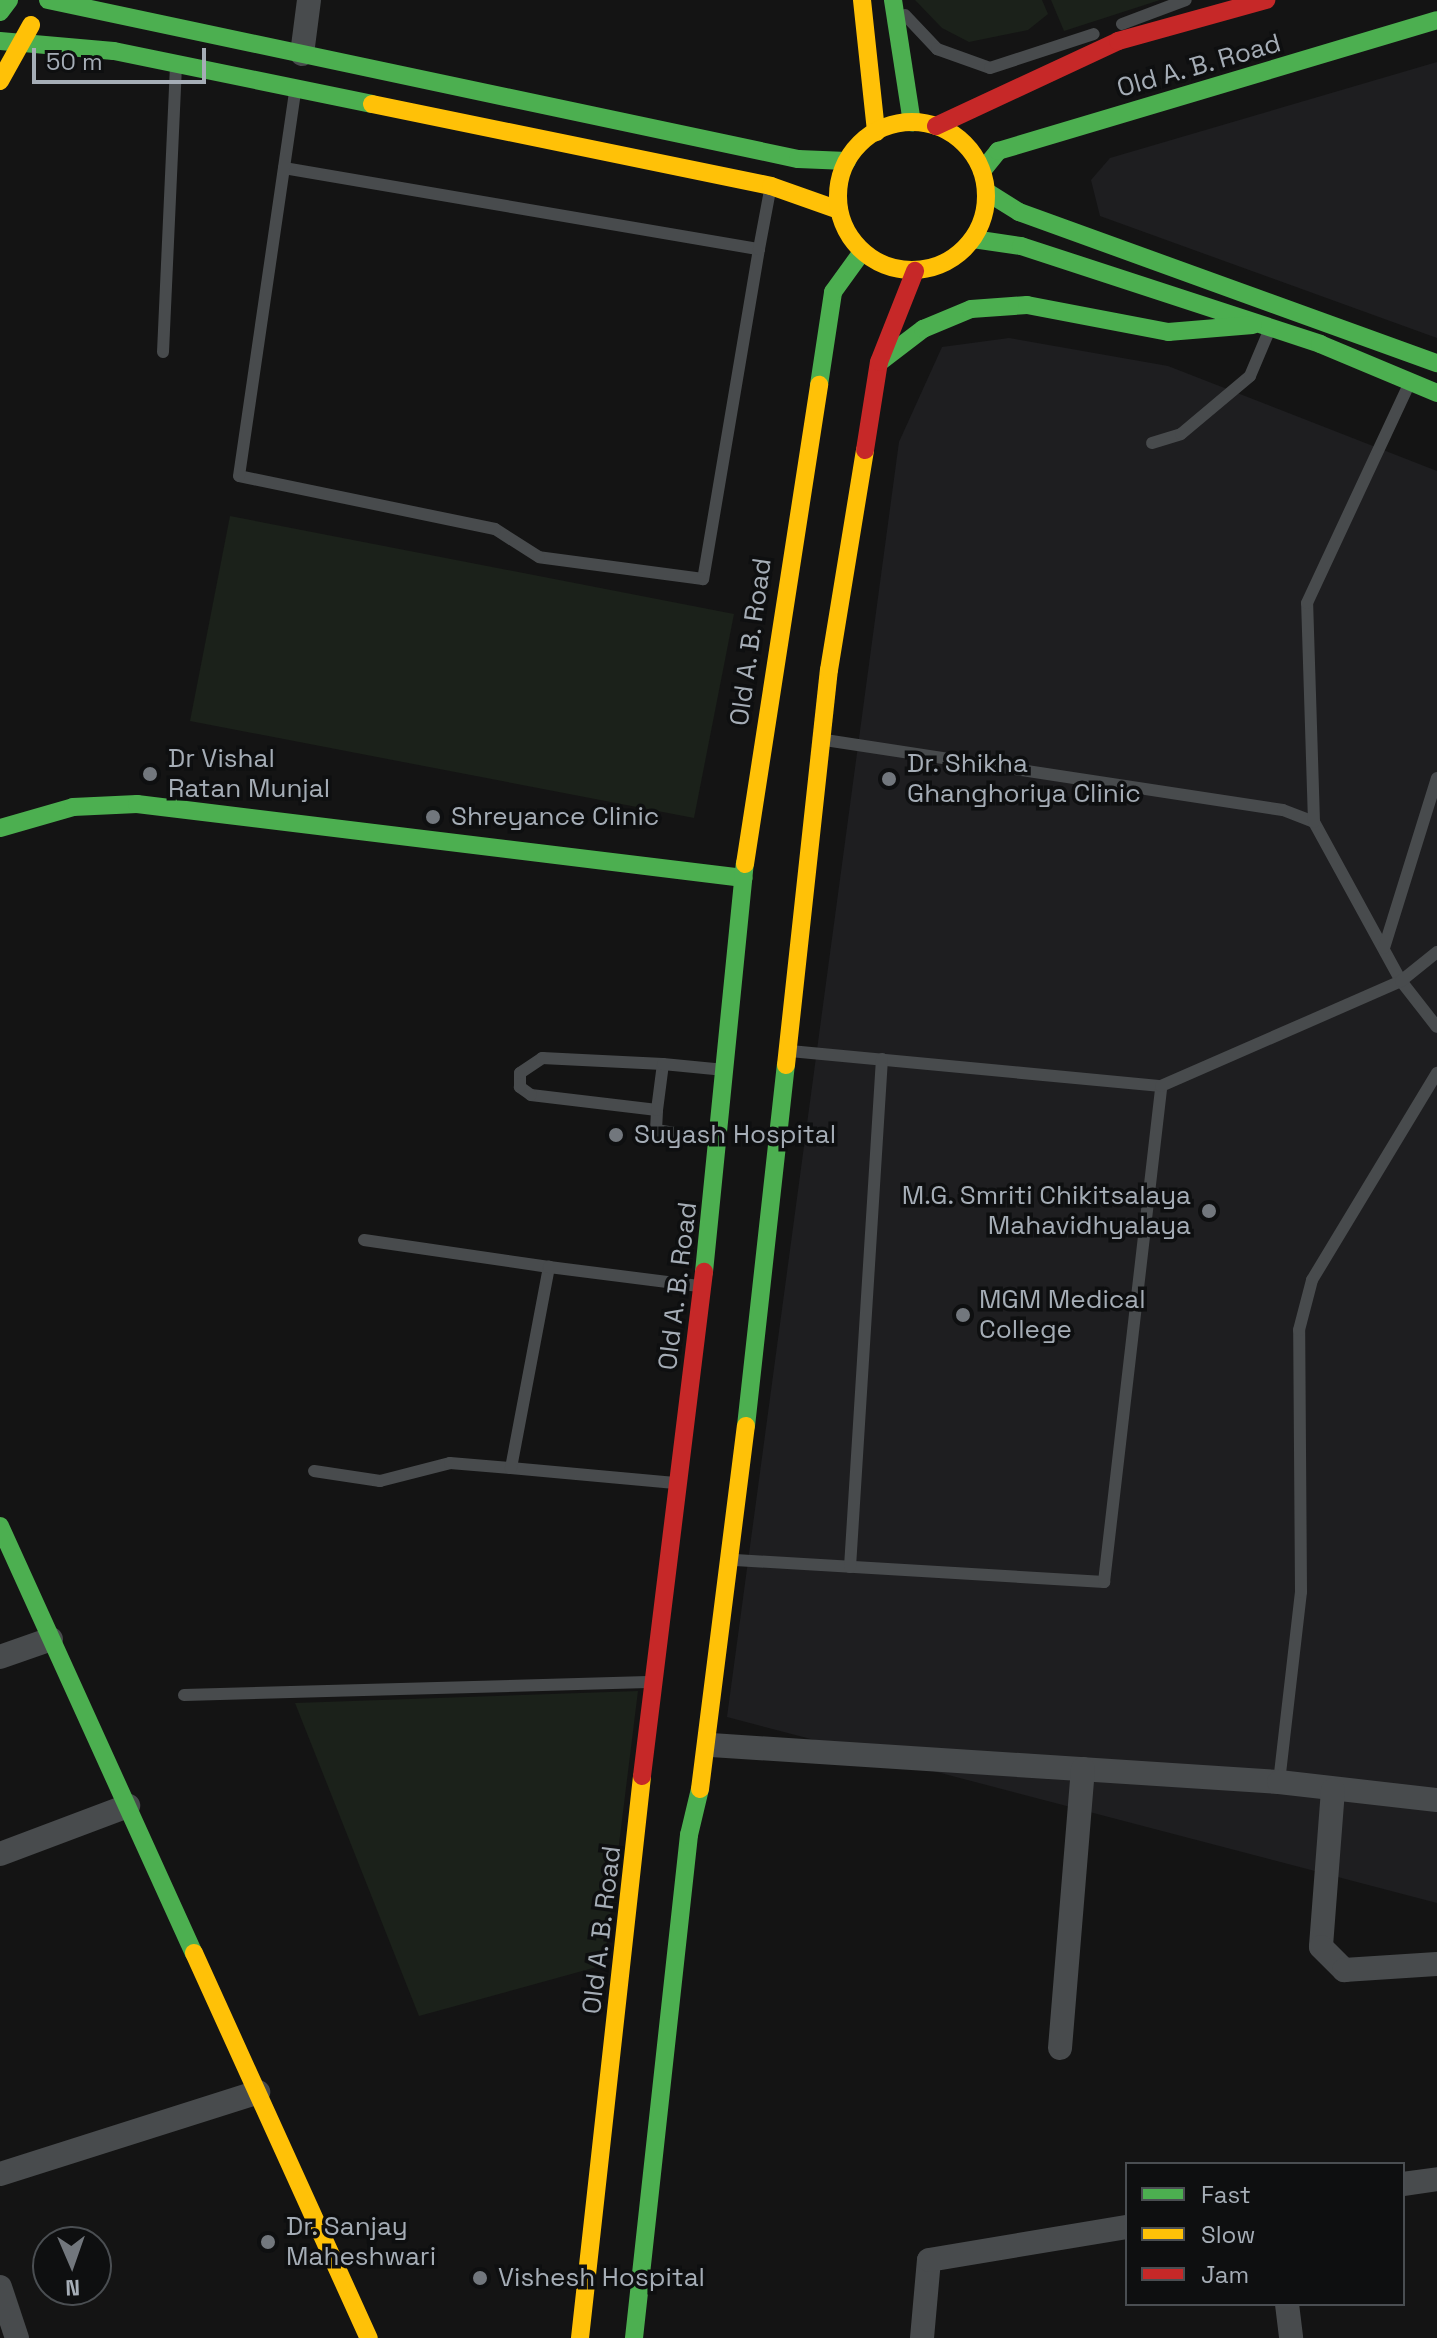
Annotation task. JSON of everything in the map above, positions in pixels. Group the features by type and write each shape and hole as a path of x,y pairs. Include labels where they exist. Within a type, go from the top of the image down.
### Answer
{"main road":[{"path":"0,12 9,0"},
{"path":"0,81 20,42 48,0 798,159 847,161"},
{"path":"862,0 876,132"},
{"path":"893,0 912,123"},
{"name":"Old A. B. Road","path":"936,126 1118,41 1266,0"},
{"name":"Old A. B. Road","path":"982,171 998,151 1437,20"},
{"path":"0,41 176,64 771,186 839,210"},
{"path":"912,123 936,126 956,136 982,171 987,192 973,239 948,262 915,271 862,252 839,210 847,161 876,132 912,123"},
{"path":"987,192 1019,212 1437,363"},
{"path":"973,239 1021,246 1264,326 1437,393"},
{"name":"Old A. B. Road","path":"580,2338 678,1484 722,1140 743,878 831,307 862,252"},
{"path":"634,2338 689,1835 711,1745 786,1050 823,740 879,362 915,271"},
{"path":"879,362 923,329 971,309 1027,305 1168,332 1264,326"},
{"path":"0,828 73,807 137,804 743,878"},
{"path":"0,1526 369,2338"}],"street":[{"path":"302,54 309,0"},
{"path":"0,1657 51,1639"},
{"path":"711,1745 1279,1782 1437,1800"},
{"path":"1060,2048 1083,1769"},
{"path":"1333,1790 1321,1947 1344,1970 1437,1964"},
{"path":"0,1854 128,1806"},
{"path":"0,2174 258,2092"},
{"path":"1405,2184 1437,2184"},
{"path":"922,2338 929,2260 1125,2227"},
{"path":"0,2287 17,2338"},
{"path":"1287,2306 1290,2338"}],"lane":[{"path":"893,0 937,49 990,68 1186,0"},
{"path":"163,352 176,64"},
{"path":"296,89 239,476 495,529 539,557 703,579 771,186"},
{"path":"284,168 759,249"},
{"path":"1152,443 1181,434 1250,376 1264,326"},
{"path":"1410,382 1307,603 1314,822 1401,981 1437,1027"},
{"path":"823,740 1283,810 1314,822"},
{"path":"1384,948 1437,778"},
{"path":"786,1050 1161,1086 1401,981 1437,952"},
{"path":"657,1110 531,1095 520,1087 520,1073 542,1058 728,1070"},
{"path":"850,1567 882,1059"},
{"path":"663,1064 656,1130 722,1140"},
{"path":"1279,1782 1301,1592 1299,1330 1312,1280 1437,1073"},
{"path":"732,1560 1104,1582 1161,1086"},
{"path":"364,1240 704,1287"},
{"path":"511,1468 549,1267"},
{"path":"314,1471 380,1481 450,1463 678,1484"},
{"path":"184,1695 656,1682"}],"shaded area":[{"path":"915,0 1042,0 1048,14 1028,30 969,42 942,28"},
{"path":"1051,0 1160,0 1064,31"},
{"path":"1437,62 1437,338 1100,216 1091,180 1110,158"},
{"path":"1009,338 1168,366 1437,471 1437,1903 727,1717 899,442 942,347"},
{"path":"230,516 734,614 694,818 190,721"},
{"path":"638,1691 604,1965 419,2016 295,1703"}],"traffic: fast":[{"path":"0,12 9,0"},
{"path":"48,0 798,159 847,161"},
{"path":"893,0 912,123"},
{"path":"982,171 998,151 1437,20"},
{"path":"0,41 114,51 372,104"},
{"path":"987,192 1019,212 1437,363"},
{"path":"973,239 1021,246 1320,344 1437,393"},
{"path":"819,385 833,292 862,252"},
{"path":"881,361 923,329 971,309 1027,305 1168,332 1253,325"},
{"path":"0,828 73,807 137,804 743,878"},
{"path":"704,1272 745,864"},
{"path":"746,1426 786,1065"},
{"path":"0,1526 194,1953"},
{"path":"634,2338 689,1835 700,1789"}],"traffic: slow":[{"path":"862,0 876,132"},
{"path":"0,81 31,25"},
{"path":"372,104 771,186 839,210"},
{"path":"912,122 940,128 964,144 980,168 986,196 980,224 964,248 940,264 912,270 884,264 860,248 844,224 838,196 844,168 860,144 884,128 912,122"},
{"path":"745,864 819,385"},
{"path":"786,1065 829,670 865,450"},
{"path":"700,1789 746,1426"},
{"path":"580,2338 642,1776"},
{"path":"194,1953 369,2338"}],"traffic: jam":[{"path":"936,126 1118,41 1266,0"},
{"path":"865,450 879,362 915,271"},
{"path":"642,1776 704,1272"}],"place":[{"name":"Dr Vishal Ratan Munjal","path":"150,774"},
{"name":"Dr. Shikha Ghanghoriya Clinic","path":"889,779"},
{"name":"Shreyance Clinic","path":"433,817"},
{"name":"Suyash Hospital","path":"616,1135"},
{"name":"M.G. Smriti Chikitsalaya Mahavidhyalaya","path":"1209,1211"},
{"name":"MGM Medical College","path":"963,1315"},
{"name":"Dr. Sanjay Maheshwari","path":"268,2242"},
{"name":"Vishesh Hospital","path":"480,2278"}]}
